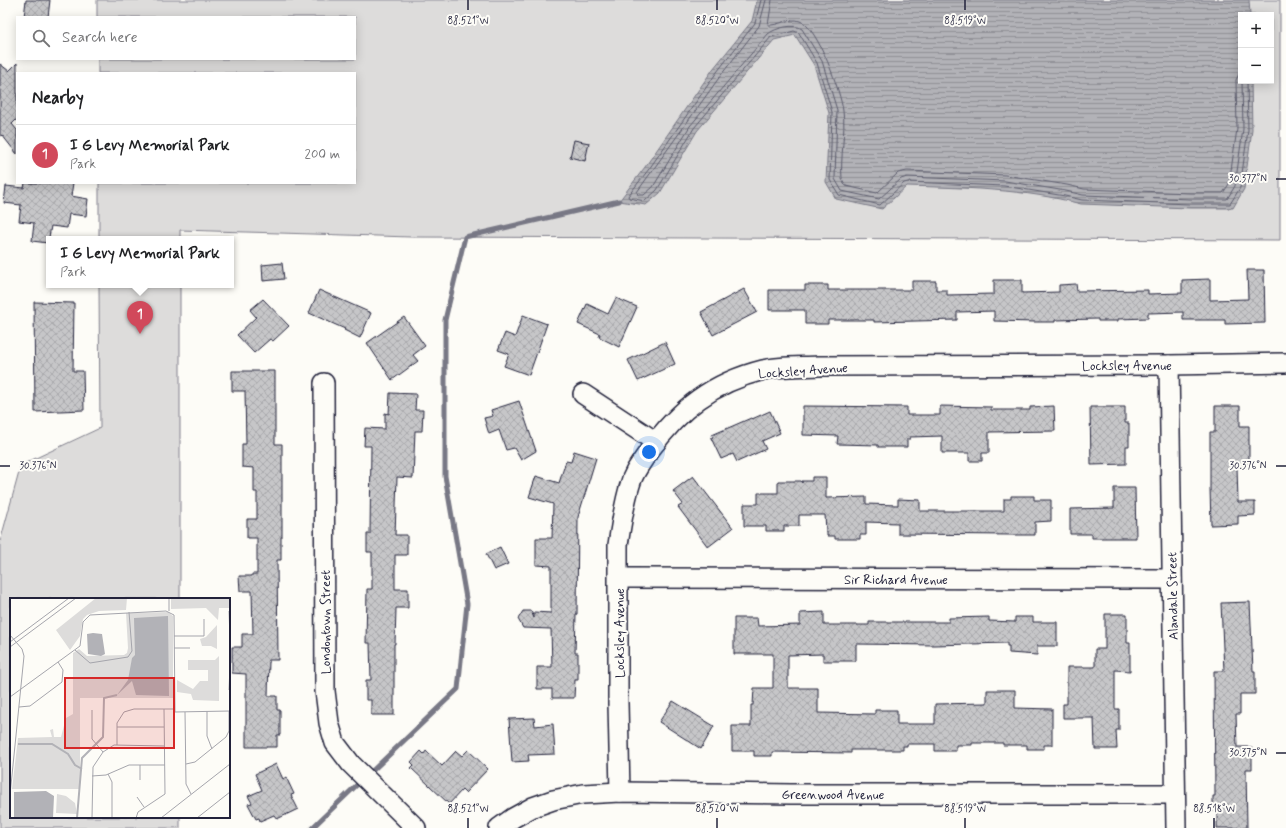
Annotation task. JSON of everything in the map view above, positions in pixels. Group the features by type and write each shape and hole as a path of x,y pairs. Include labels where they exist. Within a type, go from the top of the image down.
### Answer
{"street":[{"name":"Locksley Avenue","path":"620,792 618,703 619,538 621,524 630,484 637,468 672,421 694,401 720,386 742,376 765,370 818,366 1286,362"},
{"name":"Alandale Street","path":"1170,364 1176,828"},
{"name":"Londontown Street","path":"324,383 326,691 329,723 335,743 351,764 416,828"},
{"path":"583,394 656,442"},
{"name":"Sir Richard Avenue","path":"619,578 1172,579"},
{"name":"Greenwood Avenue","path":"499,828 533,807 553,800 583,794 620,792 791,794 1175,794"}],"shaded area":[{"path":"97,0 1280,0 1280,240 411,237 180,230 180,236 99,236 99,184 356,184 356,72 98,72 98,60 356,60 356,16 97,16"},
{"path":"99,288 180,288 180,598 10,598 10,818 180,818 180,828 0,828 0,542 21,465 100,428"}],"water":[{"path":"757,0 1249,0 1250,12 1238,12 1238,84 1251,84 1252,130 1244,189 1233,208 1081,204 1016,192 907,186 882,209 836,199 826,182 829,113 814,65 795,35 774,40 697,131 660,193 646,205 619,201 645,167 713,69 752,21"}],"building":[{"path":"26,0 50,0 48,16 24,16"},
{"path":"17,63 16,120 12,124 16,129 16,153 2,135 0,137 0,64 9,71"},
{"path":"574,140 589,143 585,161 570,157"},
{"path":"25,184 73,184 71,196 88,199 86,216 69,214 67,228 51,226 49,236 46,236 46,243 32,241 34,223 19,221 21,205 4,203 6,186 24,188"},
{"path":"282,263 284,279 263,281 262,265"},
{"path":"1247,270 1264,270 1265,323 1225,324 1225,320 1183,320 1183,312 1148,313 1148,318 1118,319 1118,321 1098,321 1098,319 1055,320 1055,322 994,321 994,311 957,312 957,320 874,322 874,320 828,320 828,324 805,324 805,310 769,310 769,290 805,290 805,285 828,285 828,290 912,290 912,281 936,281 936,290 947,290 947,295 994,294 994,280 1022,280 1022,293 1059,292 1059,285 1076,284 1077,291 1148,290 1148,294 1182,293 1182,280 1210,279 1210,300 1248,299"},
{"path":"744,289 757,312 713,335 701,312"},
{"path":"319,290 371,313 360,338 344,330 345,329 309,313"},
{"path":"616,298 637,307 619,347 599,337 600,334 578,324 587,304 608,314"},
{"path":"263,299 289,326 273,341 270,339 254,353 237,335 256,317 250,310"},
{"path":"34,302 74,303 73,371 83,371 84,410 35,412"},
{"path":"523,315 547,324 529,375 504,366 509,354 498,350 505,333 515,337"},
{"path":"404,317 425,346 413,355 418,361 392,380 367,343"},
{"path":"665,342 675,364 638,381 628,360"},
{"path":"232,371 275,371 275,444 282,444 282,537 281,560 277,560 278,660 269,660 268,696 277,696 277,710 280,710 280,735 277,735 277,747 246,747 246,674 232,673 232,647 242,647 242,634 253,634 252,591 240,591 239,576 252,576 252,574 257,574 257,538 247,538 247,519 257,519 257,492 254,492 254,468 242,467 242,444 246,444 245,391 232,391"},
{"path":"390,393 416,394 415,410 423,410 422,431 415,431 413,478 397,477 395,535 407,535 407,555 395,555 395,589 408,589 408,608 396,608 394,644 394,715 371,715 371,700 366,700 366,680 371,680 370,643 366,643 367,589 372,589 372,552 367,552 367,534 370,534 371,446 364,446 365,428 385,429 385,413 389,414"},
{"path":"519,401 536,451 521,460 514,448 506,450 499,430 489,434 484,418 493,416 491,410"},
{"path":"803,406 907,407 907,415 940,415 940,406 991,407 991,410 1030,410 1030,407 1054,406 1055,431 989,432 989,453 982,453 982,461 969,461 969,453 942,453 942,436 910,437 910,439 907,439 907,447 878,447 878,445 837,444 838,436 803,435"},
{"path":"1215,406 1240,406 1240,426 1249,426 1249,467 1237,467 1238,502 1255,502 1255,515 1238,516 1238,524 1211,525 1210,432 1215,432"},
{"path":"1090,407 1125,407 1125,423 1129,423 1129,446 1126,446 1126,464 1091,465"},
{"path":"770,411 780,433 762,441 766,449 737,462 733,454 721,459 711,438 713,437 712,435"},
{"path":"574,451 596,458 578,517 575,653 578,653 578,680 575,680 574,698 552,698 552,689 537,689 537,667 552,667 551,629 523,628 518,619 523,611 531,611 534,618 534,612 551,613 551,566 536,565 536,538 552,538 553,504 529,497 536,476 559,483 566,461 571,462"},
{"path":"693,476 733,528 708,547 678,507 683,504 673,491"},
{"path":"812,477 826,477 826,498 866,497 866,504 898,505 898,499 920,500 920,511 1004,511 1004,499 1011,499 1011,496 1034,496 1034,500 1051,500 1051,521 1035,522 1035,535 898,534 898,523 866,522 866,535 860,535 860,539 835,539 835,536 827,536 825,515 799,515 799,526 784,526 784,531 766,531 766,526 744,526 744,504 758,504 758,493 778,493 778,481 801,481 802,483 802,481 812,481"},
{"path":"1114,488 1135,488 1136,538 1092,538 1092,534 1070,534 1070,509 1114,508"},
{"path":"500,547 508,564 494,570 486,554"},
{"path":"1250,602 1253,671 1255,671 1255,694 1240,694 1240,714 1236,714 1237,747 1252,747 1252,769 1246,769 1247,828 1217,828 1217,811 1213,811 1213,796 1215,796 1214,671 1224,671 1221,603"},
{"path":"824,612 824,625 869,625 869,622 949,622 949,618 989,617 989,621 1015,622 1015,617 1033,617 1033,622 1057,622 1057,646 1037,646 1037,655 1009,653 1009,646 1007,646 1007,643 934,645 856,644 856,661 823,661 823,654 788,655 788,688 818,688 818,713 875,714 875,710 897,710 897,724 935,724 935,704 987,703 987,690 1015,690 1015,708 1052,709 1052,745 1044,745 1044,749 1027,749 1027,745 972,743 972,745 956,745 956,751 935,751 935,744 907,744 907,746 903,746 903,750 851,750 851,753 772,752 772,756 754,756 754,751 732,751 732,726 751,726 751,705 753,705 754,688 773,688 773,654 734,654 734,618 757,618 758,626 800,625 800,613"},
{"path":"1105,614 1127,614 1127,643 1130,643 1130,671 1115,670 1115,709 1119,709 1119,730 1116,730 1117,749 1095,749 1094,718 1063,718 1063,704 1067,704 1067,667 1095,667 1095,649 1105,649"},
{"path":"673,701 714,726 701,749 659,722"},
{"path":"534,718 535,726 553,724 555,754 528,755 529,761 512,762 509,719"},
{"path":"468,750 488,769 465,793 462,790 449,804 411,768 414,765 411,762 421,751 424,754 426,751 442,766 456,751 462,756"},
{"path":"276,764 283,779 286,777 294,794 291,795 298,809 277,819 274,815 260,821 259,818 256,819 248,804 252,803 248,796 262,790 255,774"}],"waterway":[{"path":"368,775 458,689 467,604 445,476 445,320 465,237 619,201"},
{"path":"312,828 362,780"}],"place":[{"name":"I G Levy Memorial Park","path":"140,334"}]}
